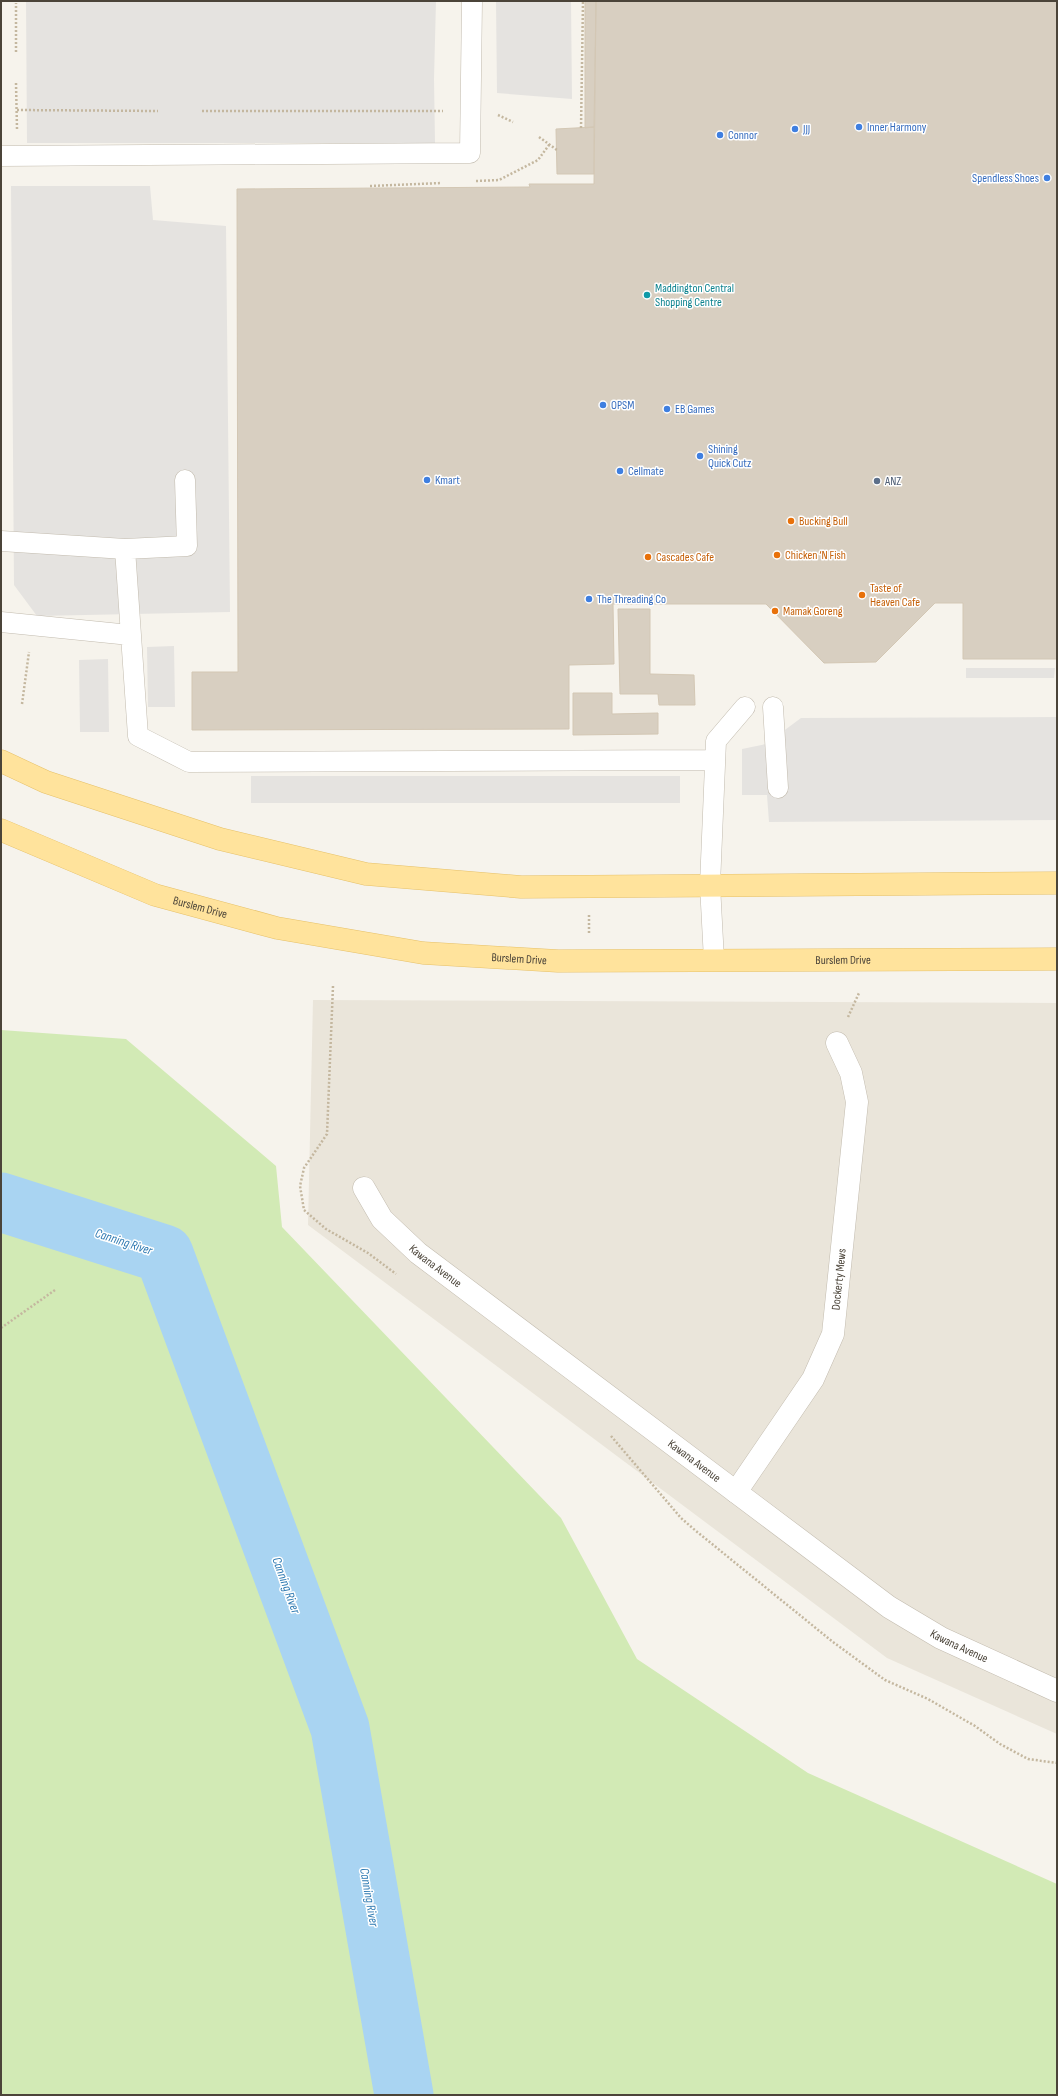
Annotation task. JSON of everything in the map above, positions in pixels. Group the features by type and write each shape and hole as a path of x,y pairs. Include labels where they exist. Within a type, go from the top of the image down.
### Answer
{"main road":[{"path":"1,761 46,782 220,839 366,874 521,887 1057,883"},
{"name":"Burslem Drive","path":"1,830 155,895 277,928 423,953 558,961 1057,959"}],"street":[{"name":"Dockerty Mews","path":"736,1492 813,1379 833,1334 857,1102 851,1073 837,1043"},
{"name":"Kawana Avenue","path":"364,1188 382,1219 418,1253 889,1607 941,1638 1057,1691"}],"lane":[{"path":"1,156 470,153 472,1"},
{"path":"1,541 125,549 187,546 185,480"},
{"path":"125,549 138,736 190,762 715,760"},
{"path":"1,622 130,635"},
{"path":"714,960 710,885 716,741 745,707"},
{"path":"773,707 778,788"}],"path":[{"path":"581,128 582,1"},
{"path":"16,4 16,52"},
{"path":"16,83 17,130"},
{"path":"17,110 158,111"},
{"path":"202,111 446,111"},
{"path":"495,114 513,122"},
{"path":"540,137 557,150"},
{"path":"22,704 33,626"},
{"path":"587,960 591,886"},
{"path":"333,986 327,1134 304,1168 300,1186 304,1210 326,1229 368,1253 399,1276"},
{"path":"1,1328 54,1290"},
{"path":"609,1434 686,1522 833,1642 885,1680 928,1699 975,1726 1000,1744 1028,1759 1057,1763"}],"shaded area":[{"path":"26,1 436,1 434,79 435,143 27,143"},
{"path":"496,1 571,1 572,99 497,93"},
{"path":"11,186 150,186 153,220 226,226 230,612 37,616 14,585"},
{"path":"174,646 175,707 148,707 147,647"},
{"path":"108,659 109,732 80,732 79,660"},
{"path":"966,668 1055,668 1054,678 966,678"},
{"path":"1057,717 1057,820 769,822 767,795 742,795 742,749 766,744 801,718"},
{"path":"251,776 680,776 680,803 251,803"},
{"path":"313,1000 1057,1003 1057,1734 887,1658 308,1225"}],"green space":[{"path":"1,1030 126,1039 276,1166 282,1227 561,1518 637,1659 808,1773 1057,1884 1057,2095 1,2095"}],"building":[{"path":"585,1 596,1 594,127 585,128"},
{"name":"Maddington Central Shopping Centre","path":"596,1 1057,1 1057,659 963,659 963,603 935,603 876,662 824,663 766,604 613,604 614,664 569,665 569,729 192,730 192,672 238,672 237,189 530,187 529,184 594,184"},
{"path":"594,127 594,174 557,174 556,129"},
{"path":"618,609 650,609 650,674 694,675 695,705 659,705 658,694 620,694"},
{"path":"573,693 612,693 612,714 658,713 658,734 573,735"}],"waterway":[{"name":"Canning River","path":"1,1202 164,1254 340,1728 404,2095"}],"place":[{"name":"Inner Harmony","path":"859,127"},
{"name":"JJJ","path":"795,129"},
{"name":"Connor","path":"720,135"},
{"name":"Spendless Shoes","path":"1047,178"},
{"name":"Maddington Central Shopping Centre","path":"647,295"},
{"name":"OPSM","path":"603,405"},
{"name":"EB Games","path":"667,409"},
{"name":"Shining Quick Cutz","path":"700,456"},
{"name":"Cellmate","path":"620,471"},
{"name":"Kmart","path":"427,480"},
{"name":"ANZ","path":"877,481"},
{"name":"Bucking Bull","path":"791,521"},
{"name":"Chicken ‘N Fish","path":"777,555"},
{"name":"Cascades Cafe","path":"648,557"},
{"name":"Taste of Heaven Cafe","path":"862,595"},
{"name":"The Threading Co","path":"589,599"},
{"name":"Mamak Goreng","path":"775,611"}]}
